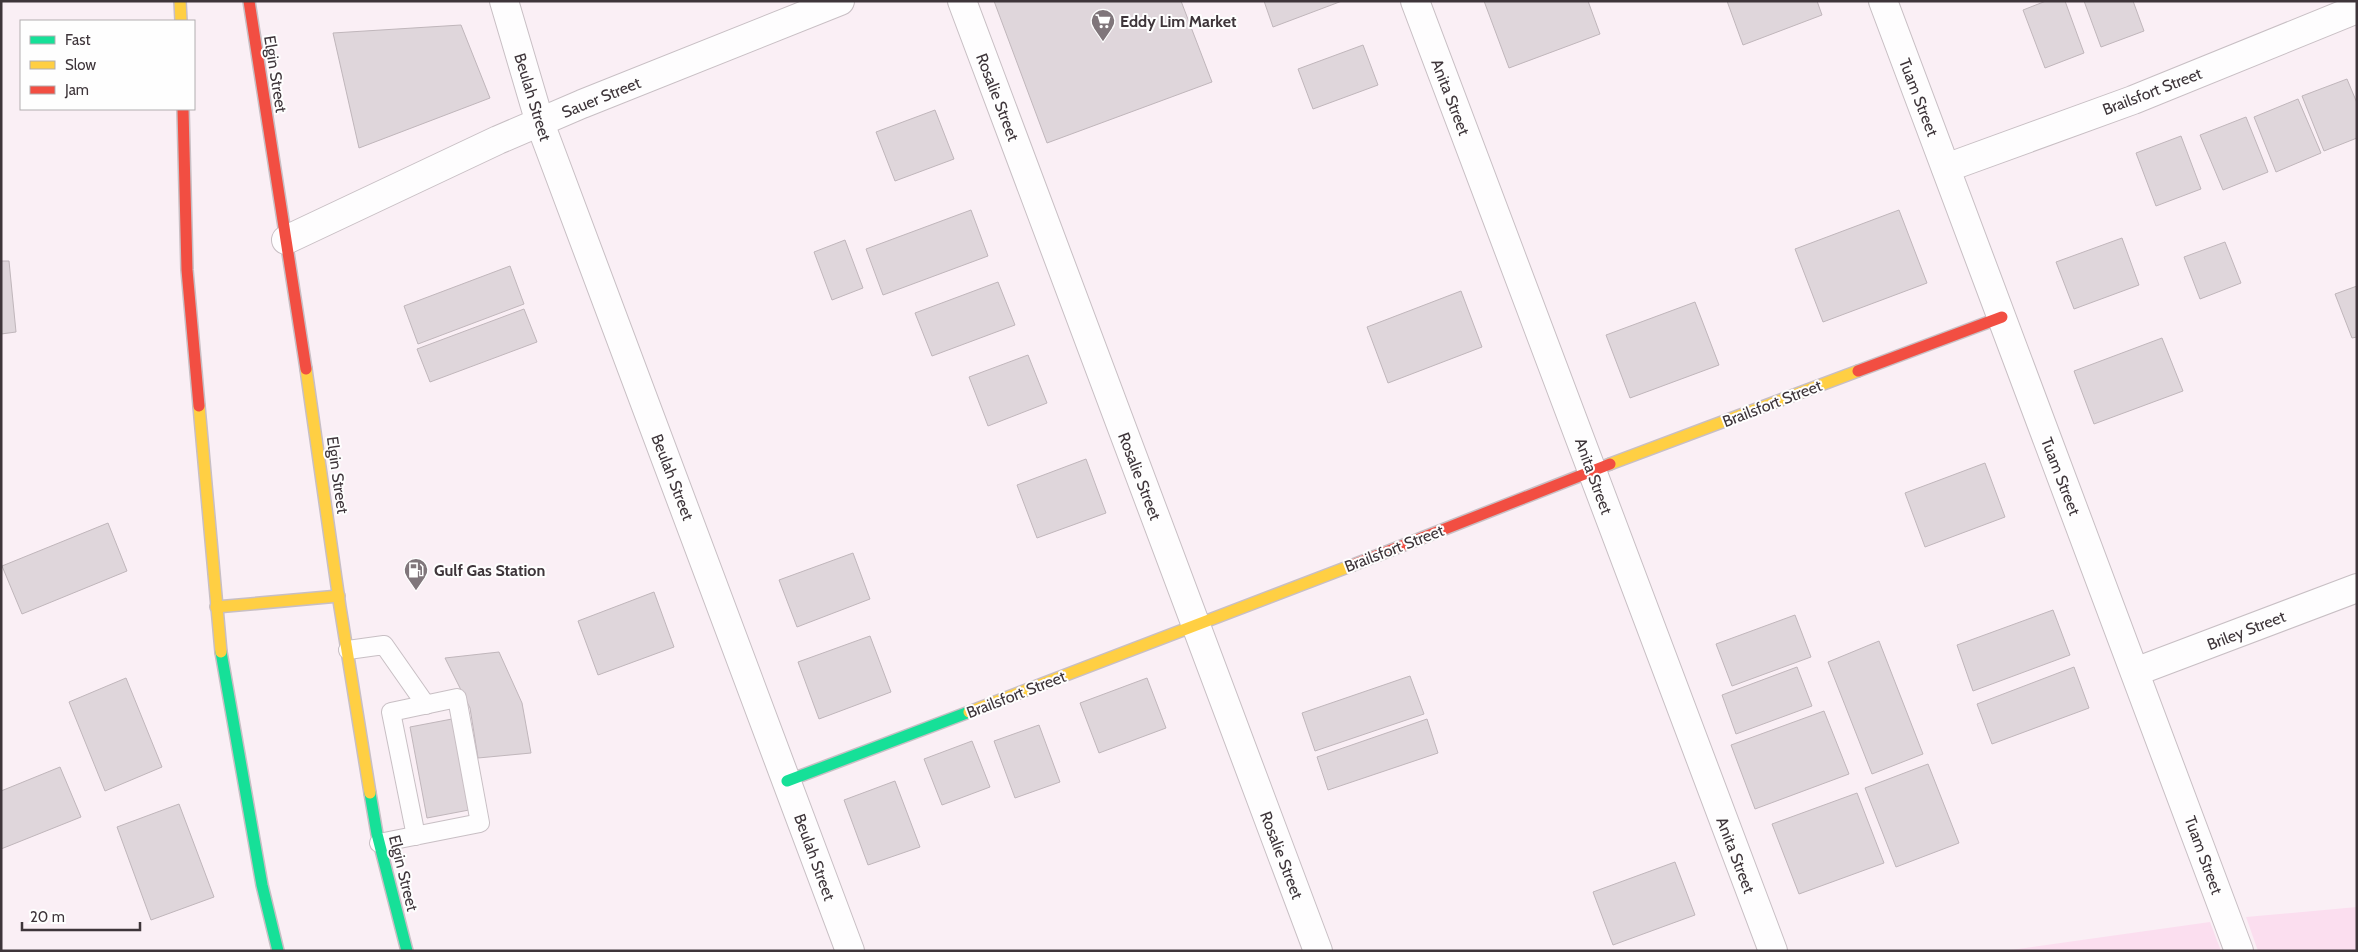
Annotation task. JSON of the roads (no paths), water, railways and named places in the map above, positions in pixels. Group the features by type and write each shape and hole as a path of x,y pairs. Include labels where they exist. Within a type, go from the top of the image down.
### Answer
{"main road":[{"path":"180,1 181,20"},
{"name":"Elgin Street","path":"249,1 339,596 380,843 407,951"},
{"path":"183,110 187,270 218,632 262,885 278,951"},
{"name":"Brailsfort Street","path":"788,781 1197,626 1592,471 2002,318"},
{"path":"216,607 339,596"}],"street":[{"name":"Beulah Street","path":"504,1 540,123 788,781 850,951"},
{"name":"Sauer Street","path":"286,240 540,123 840,1"},
{"name":"Rosalie Street","path":"962,1 1318,951"},
{"name":"Anita Street","path":"1415,1 1773,951"},
{"name":"Tuam Street","path":"1883,1 2239,951"},
{"name":"Brailsfort Street","path":"1946,168 2133,100 2357,9"},
{"name":"Briley Street","path":"2135,672 2357,588"}],"lane":[{"path":"348,650 384,645 426,704"},
{"path":"380,843 416,836 480,823 457,698 391,712 416,836"}],"place":[{"name":"Eddy Lim Market","path":"1103,42"},
{"name":"Gulf Gas Station","path":"416,591"}]}
